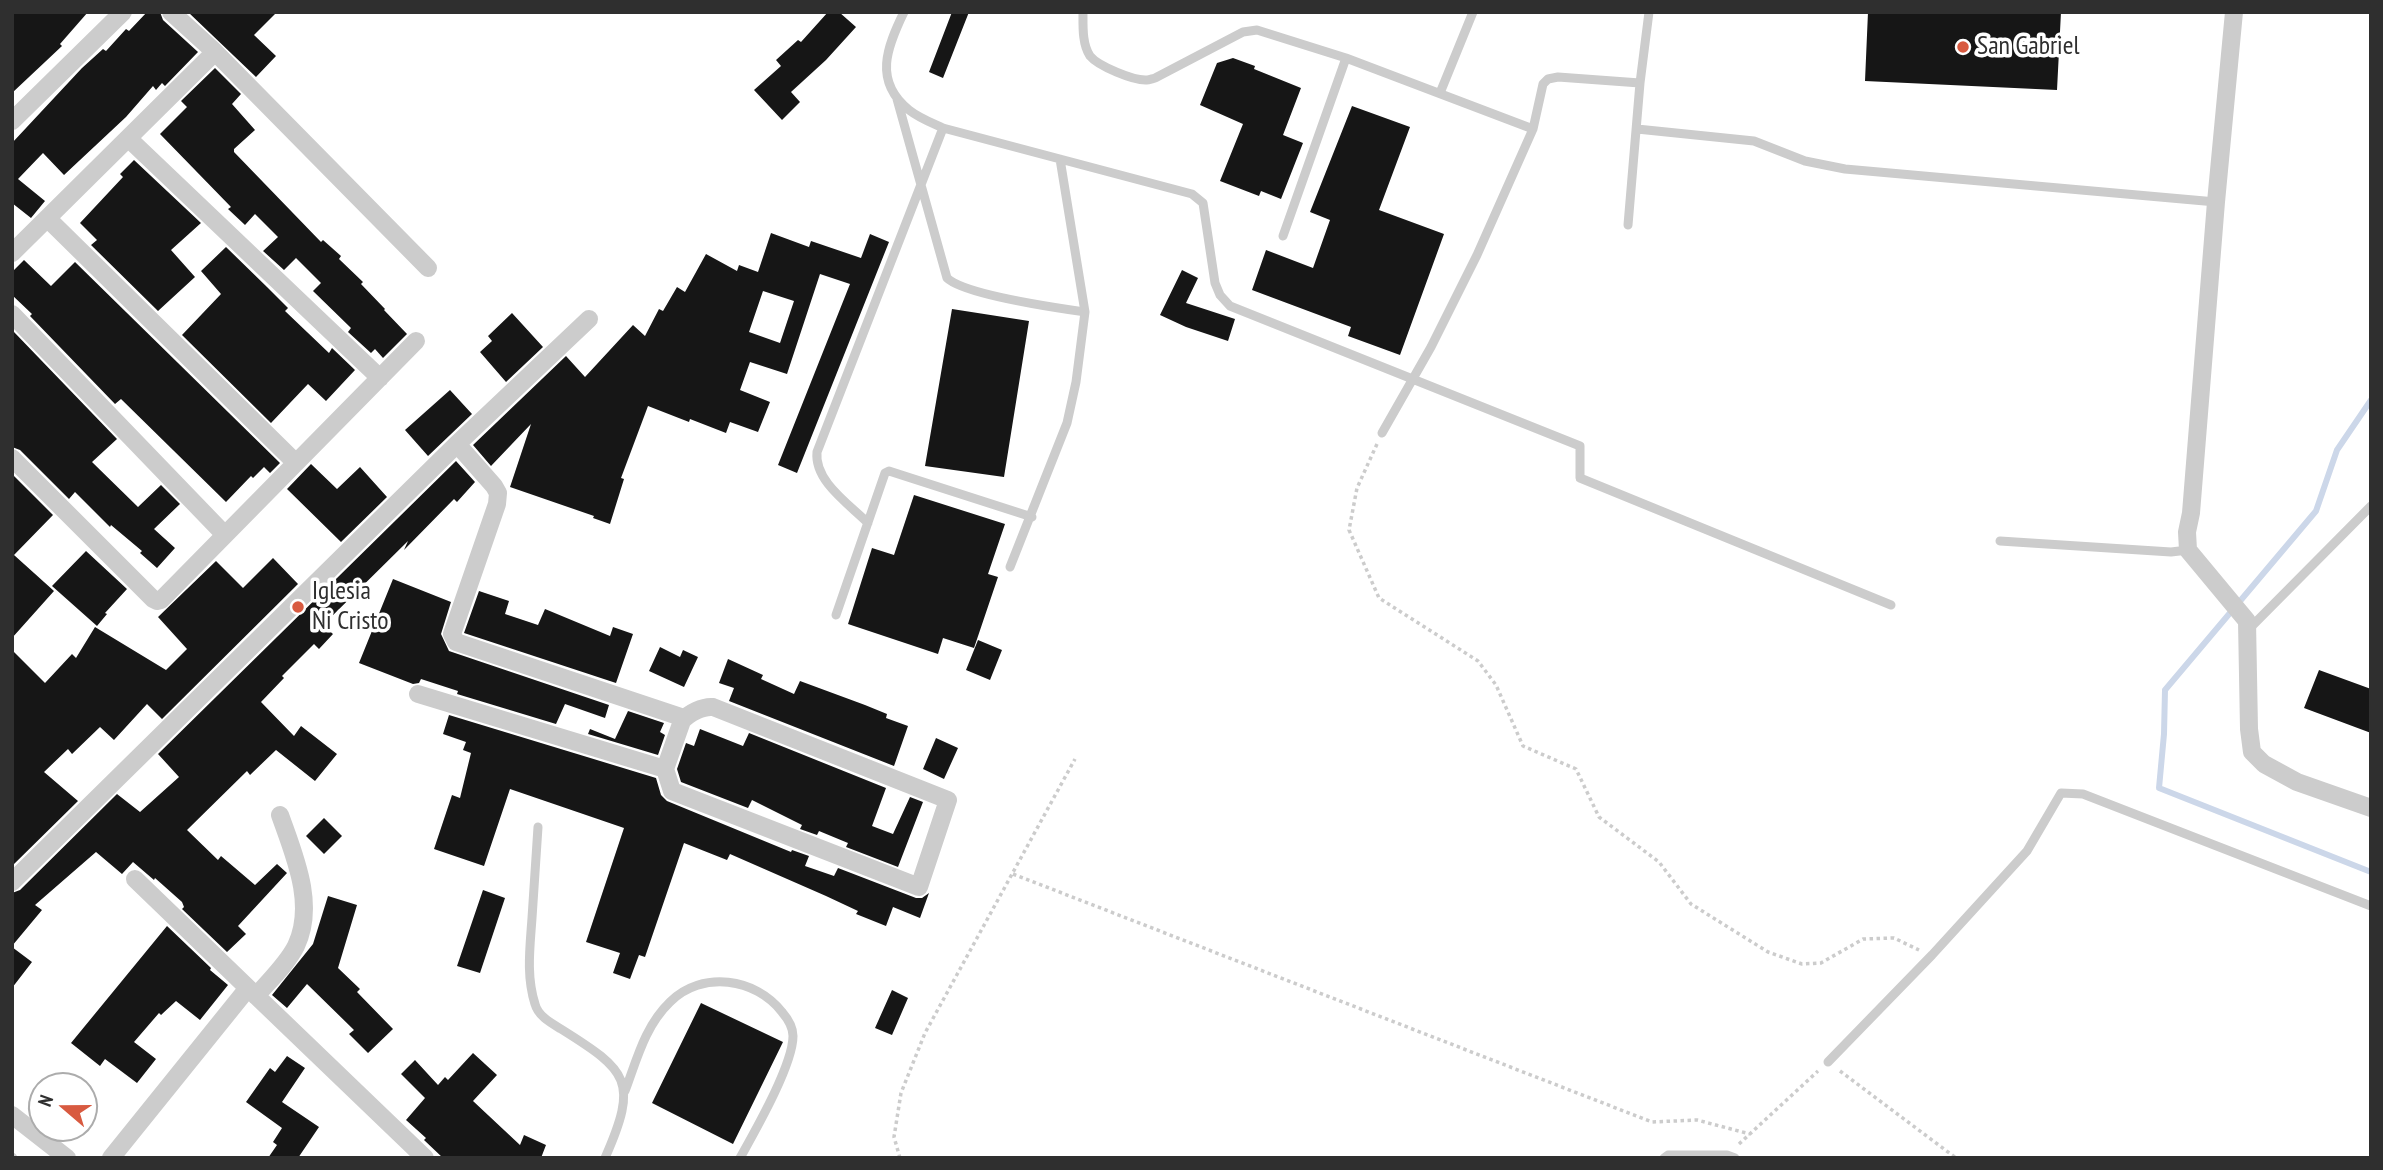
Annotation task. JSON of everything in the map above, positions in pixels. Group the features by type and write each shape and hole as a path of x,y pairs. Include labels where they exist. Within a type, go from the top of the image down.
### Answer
{"street":[{"path":"12,121 123,12"},
{"path":"171,12 215,52 428,268"},
{"path":"2234,12 2191,513 2187,532 2189,550 2231,599 2248,625 2249,729 2252,752 2264,764 2297,782 2371,808"},
{"path":"12,253 215,52"},
{"path":"129,139 380,378"},
{"path":"47,218 296,463"},
{"path":"12,314 225,535"},
{"path":"12,882 457,444 589,319"},
{"path":"12,458 157,601 416,341"},
{"path":"457,444 498,493 497,504 452,634 453,639 684,718"},
{"path":"418,694 665,769"},
{"path":"713,707 948,800 920,886 918,888 676,793 671,788 665,769 684,718 704,708 713,707"},
{"path":"111,1158 252,992 296,946 304,903 300,875 280,815"},
{"path":"135,879 425,1158"},
{"path":"12,1115 67,1158"}],"lane":[{"path":"904,12 886,65 888,81 897,98 947,278 954,284 1037,304 1085,312"},
{"path":"1083,12 1085,44 1089,55 1098,63 1136,78 1147,80 1157,77 1251,29 1346,58 1533,129"},
{"path":"1440,93 1473,12"},
{"path":"1629,225 1640,83 1649,12"},
{"path":"1283,236 1346,58"},
{"path":"1382,433 1414,379 1477,255 1533,129 1543,84 1558,76 1640,83"},
{"path":"897,98 910,111 943,128 1192,194 1203,203 1215,283 1220,295 1230,306 1580,446 1580,478 1891,605"},
{"path":"868,523 821,475 816,461 817,452 943,128"},
{"path":"1637,129 1754,141 1805,161 1845,169 2216,202"},
{"path":"1010,568 1067,423 1076,383 1085,312 1060,159"},
{"path":"836,615 885,473 889,471 1032,517"},
{"path":"2248,625 2371,506"},
{"path":"2000,541 2171,552 2189,550"},
{"path":"1828,1062 1932,955 2026,851 2061,793 2084,794 2371,906"},
{"path":"538,827 530,956 530,985 536,1008 545,1019 600,1053 618,1071 625,1091"},
{"path":"606,1158 621,1115 625,1091 644,1038 656,1017 672,999 709,981 728,981 773,1000 790,1022 793,1036 787,1062 771,1099 740,1158"},
{"path":"1664,1158 1731,1156"}],"path":[{"path":"1382,433 1357,488 1349,530 1379,598 1478,661 1496,685 1523,746 1576,769 1599,817 1659,862 1691,904 1768,951 1802,964 1821,963 1863,939 1894,939 1932,955"},
{"path":"900,1158 894,1137 901,1093 925,1033 1075,759"},
{"path":"1013,874 1651,1122 1696,1120 1751,1134"},
{"path":"1731,1156 1828,1062 1956,1158"}],"building":[{"path":"12,12 88,12 60,44 62,46 12,93"},
{"path":"147,12 160,12 163,20 198,52 165,86 162,83 156,90 153,86 126,117 64,175 43,153 18,179 45,201 31,218 12,203 12,143 82,68 103,49 106,51 126,29 129,31"},
{"path":"188,12 277,12 254,35 276,56 256,77"},
{"path":"828,12 839,12 856,27 826,60 791,92 800,102 782,120 754,90 781,66 776,60 798,40 801,42"},
{"path":"952,12 969,12 943,78 929,72"},
{"name":"San Gabriel","path":"1868,12 2061,12 2057,90 1865,81"},
{"path":"1233,58 1301,88 1283,135 1303,143 1281,199 1261,191 1259,196 1220,181 1243,124 1200,105 1217,63"},
{"path":"215,68 241,94 232,104 255,130 234,152 321,242 323,240 341,256 339,259 363,282 361,284 407,334 383,358 375,349 371,353 348,332 351,328 313,291 321,283 296,258 284,270 263,251 278,237 255,214 245,225 160,134 187,107 181,101"},
{"path":"1352,106 1410,127 1379,210 1444,234 1400,355 1348,336 1351,327 1252,290 1266,250 1313,268 1330,220 1310,212"},
{"path":"134,160 201,223 171,250 195,277 158,311 91,245 97,240 80,223 123,177 120,174"},
{"path":"771,233 809,247 811,241 861,258 870,234 889,242 797,473 778,465 850,284 820,274 787,374 750,362 740,390 770,402 758,432 730,422 726,433 648,406 621,478 624,479 610,524 510,487 531,424 491,466 473,445 566,356 585,377 633,325 645,336 659,309 663,311 677,287 685,292 706,254 737,271 739,265 758,272","holes":["763,291 794,301 780,343 749,332"]},
{"path":"226,247 288,308 285,311 329,353 332,348 355,370 326,401 308,384 271,423 182,335 221,294 201,271"},
{"path":"24,260 51,286 75,262 280,463 270,473 264,467 253,478 251,476 226,502 121,399 115,404 12,295 12,272"},
{"path":"1182,270 1198,278 1186,303 1235,319 1228,341 1160,315"},
{"path":"952,309 1029,321 1004,477 925,466"},
{"path":"512,313 543,347 506,382 480,352 492,341 488,336"},
{"path":"14,332 117,439 92,462 138,507 161,485 180,504 154,529 175,548 157,568 140,553 142,551 111,525 110,527 75,492 69,499 20,450 12,447"},
{"path":"450,390 472,414 428,456 405,430"},
{"path":"456,461 475,482 457,502 454,499 404,550 408,541 323,625 333,634 319,649 314,644 261,702 294,736 301,726 337,754 315,781 276,750 250,775 247,771 187,830 218,860 221,856 255,885 277,864 287,873 238,926 246,934 227,952 182,909 182,902 155,878 154,880 133,862 122,874 96,852 35,905 42,910 12,946 12,893 20,890 117,794 140,812 179,777 158,754"},
{"path":"311,464 337,489 360,467 387,497 341,542 287,489"},
{"path":"12,474 53,515 14,555 54,591 12,638"},
{"path":"914,495 1005,524 988,574 998,577 974,648 943,638 938,654 848,624 872,548 894,555"},
{"path":"86,551 127,589 97,626 52,586"},
{"path":"273,558 298,584 162,719 147,704 114,740 100,727 72,754 68,749 44,772 78,801 12,866 12,650 45,683 72,654 76,658 95,627 166,670 187,649 158,617 216,561 243,588"},
{"path":"393,579 451,602 441,634 449,651 609,705 605,718 565,704 556,724 457,694 458,691 421,679 419,683 413,684 359,663"},
{"path":"479,591 509,601 505,614 538,625 545,609 610,636 613,627 633,634 616,683 464,633"},
{"path":"978,640 1002,650 990,680 966,670"},
{"path":"660,647 680,657 683,650 698,657 684,687 649,671"},
{"path":"728,659 763,675 761,679 794,694 800,681 887,714 886,718 908,726 894,766 729,701 734,688 719,683"},
{"path":"2319,670 2371,689 2371,733 2304,708"},
{"path":"628,711 664,723 660,732 665,735 658,755 588,734 590,729 615,739"},
{"path":"449,715 656,778 661,795 667,801 791,852 792,850 809,856 805,866 834,876 838,868 916,898 922,898 929,893 920,918 893,907 886,926 730,854 727,860 684,843 645,957 639,955 630,979 613,973 620,953 586,942 624,828 510,789 484,866 434,849 452,795 460,798 471,753 463,750 466,742 443,734"},
{"path":"700,729 743,746 749,733 886,788 872,826 893,834 910,797 923,802 898,867 846,847 848,843 819,831 817,835 800,829 802,825 752,800 748,808 681,782 677,769 686,743 694,746"},
{"path":"936,738 958,748 944,779 923,769"},
{"path":"324,818 342,836 324,854 306,836"},
{"path":"483,890 505,898 480,973 457,966"},
{"path":"328,896 357,905 338,968 360,989 357,992 393,1029 368,1053 349,1034 354,1030 307,984 287,1008 272,995 313,944"},
{"path":"167,926 228,985 200,1020 176,1001 161,1015 159,1013 134,1042 156,1059 137,1083 105,1059 100,1066 71,1043"},
{"path":"12,947 32,962 12,988"},
{"path":"892,990 908,998 892,1035 875,1028"},
{"path":"701,1003 783,1042 733,1144 652,1103"},
{"path":"473,1053 497,1075 473,1101 520,1145 524,1135 546,1145 541,1158 443,1158 406,1120 425,1098 401,1074 415,1060 438,1085 445,1077 448,1080"},
{"path":"287,1056 305,1068 282,1102 319,1127 298,1158 268,1158 277,1145 273,1142 282,1128 246,1102 270,1068 275,1072"}],"waterway":[{"path":"2371,400 2337,450 2316,511 2165,690 2159,788 2371,872"}],"place":[{"name":"San Gabriel","path":"1963,47"},
{"name":"Iglesia Ni Cristo","path":"298,607"}]}
